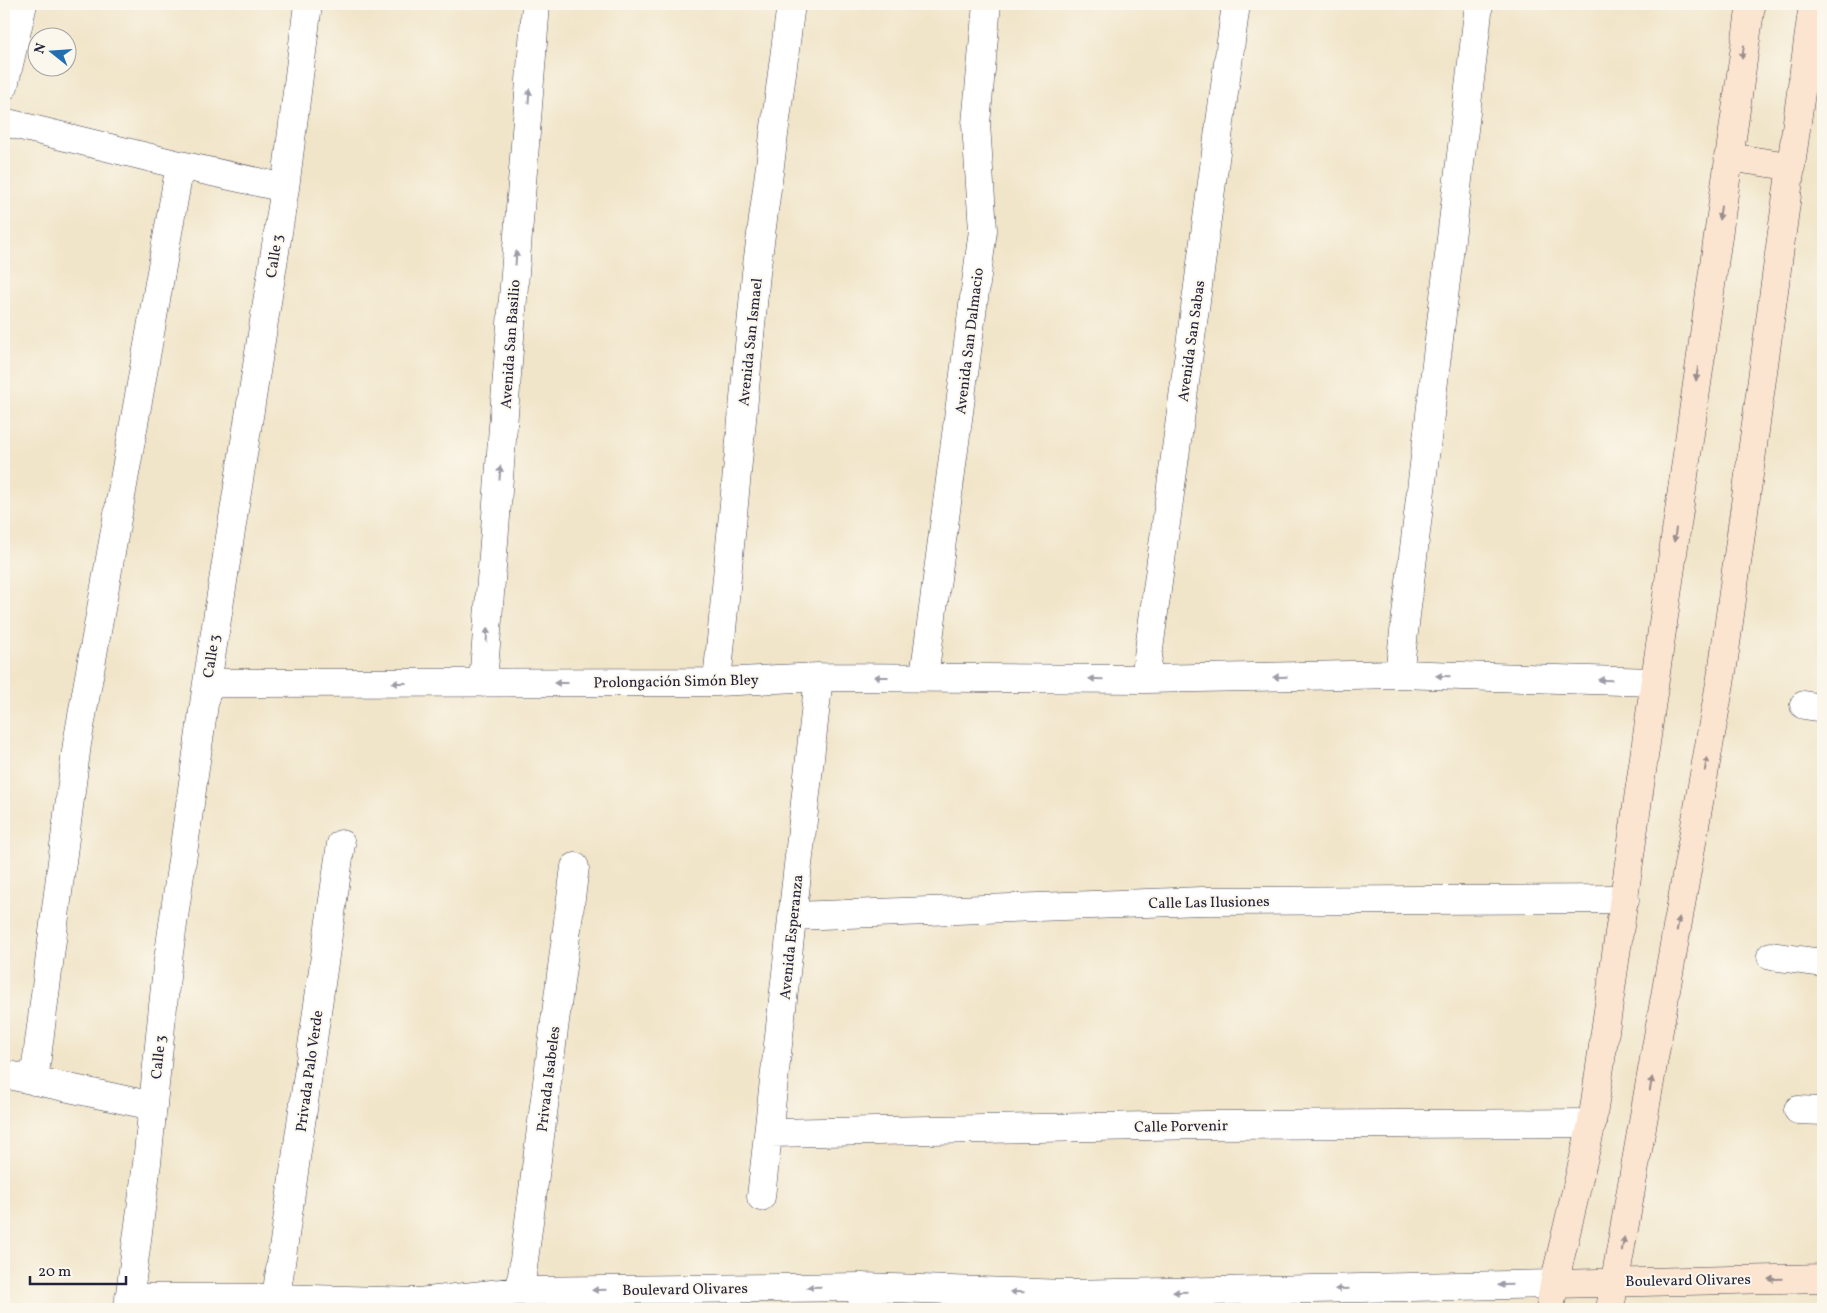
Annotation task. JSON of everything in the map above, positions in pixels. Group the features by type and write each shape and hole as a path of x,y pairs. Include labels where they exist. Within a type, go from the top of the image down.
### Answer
{"street":[{"path":"4,86 23,4"},
{"name":"Calle 3","path":"128,1304 153,1106 167,967 206,683 285,188 308,4"},
{"name":"Avenida San Basilio","path":"483,684 536,4"},
{"name":"Avenida San Ismael","path":"717,682 756,273 791,4"},
{"name":"Avenida San Dalmacio","path":"924,677 983,230 976,124 987,4"},
{"name":"Avenida San Sabas","path":"1145,679 1236,4"},
{"path":"1399,674 1479,4"},
{"path":"1552,1296 1592,1123 1751,4"},
{"path":"1610,1309 1723,666 1790,166 1816,12"},
{"path":"4,122 180,165 285,188"},
{"path":"1728,157 1790,166"},
{"path":"34,1081 77,744 180,165"},
{"name":"Prolongación Simón Bley","path":"206,683 483,684 717,682 819,677 1145,679 1399,674 1654,682"},
{"name":"Avenida Esperanza","path":"761,1197 770,1133 819,677"},
{"name":"Privada Palo Verde","path":"276,1298 341,844"},
{"name":"Privada Isabeles","path":"520,1291 575,868"},
{"name":"Calle Las Ilusiones","path":"793,916 1202,901 1625,899"},
{"path":"1771,956 1823,963"},
{"path":"4,1074 153,1106"},
{"name":"Calle Porvenir","path":"770,1133 1206,1125 1592,1123"},
{"name":"Boulevard Olivares","path":"417,1306 520,1291 863,1298 1066,1294 1552,1296 1616,1281 1823,1278"},
{"name":"Boulevard Olivares","path":"128,1304 276,1298 452,1309"}]}
